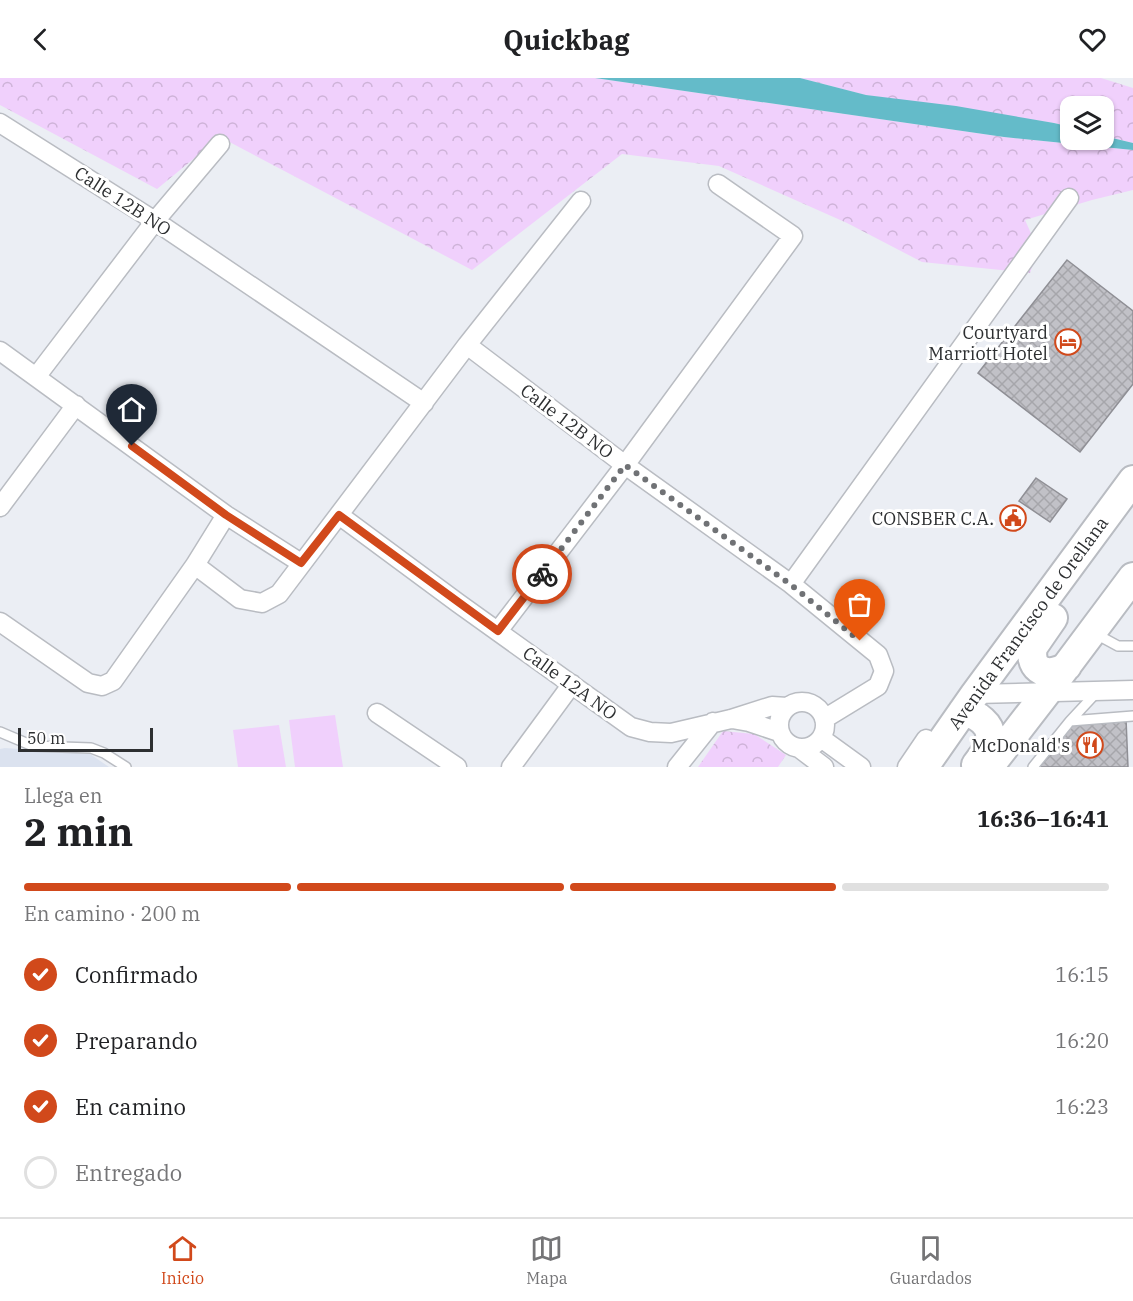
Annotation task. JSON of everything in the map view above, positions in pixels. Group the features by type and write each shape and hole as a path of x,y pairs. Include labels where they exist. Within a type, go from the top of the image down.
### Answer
{"main road":[{"path":"1067,666 1054,672 1042,671 1034,662 1032,652 1040,636 1109,543 1128,488"},
{"name":"Avenida Francisco de Orellana","path":"924,767 969,702 1128,488"},
{"path":"990,767 1133,577"},
{"path":"969,702 991,733 989,744 975,767"}],"street":[{"name":"Calle 12B NO","path":"0,123 155,221 424,403"},
{"path":"36,377 155,221 220,144"},
{"path":"498,631 625,465 793,236 718,184"},
{"path":"790,584 1069,198"},
{"path":"195,565 240,598 262,603 279,594 468,345 581,201"},
{"name":"Calle 12B NO","path":"468,345 625,465 790,584 878,655 884,671 878,686 824,719"},
{"path":"0,351 226,515 301,563"},
{"path":"0,507 76,405"},
{"path":"0,622 88,683 102,686 113,681 195,565 226,515"},
{"name":"Calle 12A NO","path":"339,515 631,727 650,732 671,733 772,706 787,707"},
{"path":"511,767 572,684"},
{"path":"907,767 943,716 969,702 1047,692 1133,690"},
{"path":"799,748 812,746 821,738 825,725 817,707 798,702 787,707 780,716 779,732 787,743 799,748 824,767"},
{"path":"377,713 457,767"},
{"path":"677,767 700,740 722,720"},
{"name":"Calle 12A NO","path":"722,720 749,722 779,732"},
{"path":"821,738 861,767"}],"lane":[{"path":"1092,632 1118,646 1133,646"},
{"path":"1033,767 1098,691"},
{"path":"1071,721 1133,716"},
{"path":"0,732 33,746 91,748 104,753 126,767"}],"shaded area":[{"path":"0,749 90,754 109,767 0,767"}],"green space":[{"path":"0,78 595,78 1004,137 1060,143 1060,150 1114,150 1114,148 1133,150 1133,190 1025,220 1038,249 1030,273 922,262 847,223 719,166 622,154 472,270 220,137 157,189 0,105"},
{"path":"800,78 1101,78 1133,88 1133,143 1114,138 1114,96 1060,96 1060,124 865,95"},
{"path":"335,715 343,767 295,767 289,720"},
{"path":"279,725 286,767 238,767 233,730"},
{"path":"723,731 754,734 786,755 778,767 698,767"}],"water":[{"path":"595,78 800,78 866,95 956,106 1060,124 1060,143 1004,137"},
{"path":"1114,138 1133,143 1133,150 1114,148"}],"building":[{"name":"Courtyard Marriott Hotel","path":"1067,260 1133,311 1133,384 1080,452 978,373"},
{"path":"1036,478 1067,499 1050,522 1019,501"},
{"name":"McDonald's","path":"1126,719 1128,767 1036,767 1071,724"}],"way so far":[{"path":"542,574 625,465 790,584 860,641"}],"place":[{"name":"Courtyard Marriott Hotel","path":"1068,342"},
{"name":"CONSBER C.A.","path":"1013,518"},
{"name":"McDonald's","path":"1090,745"}],"route":[{"path":"132,446 226,515 301,563 339,515 498,631 542,574"}]}
